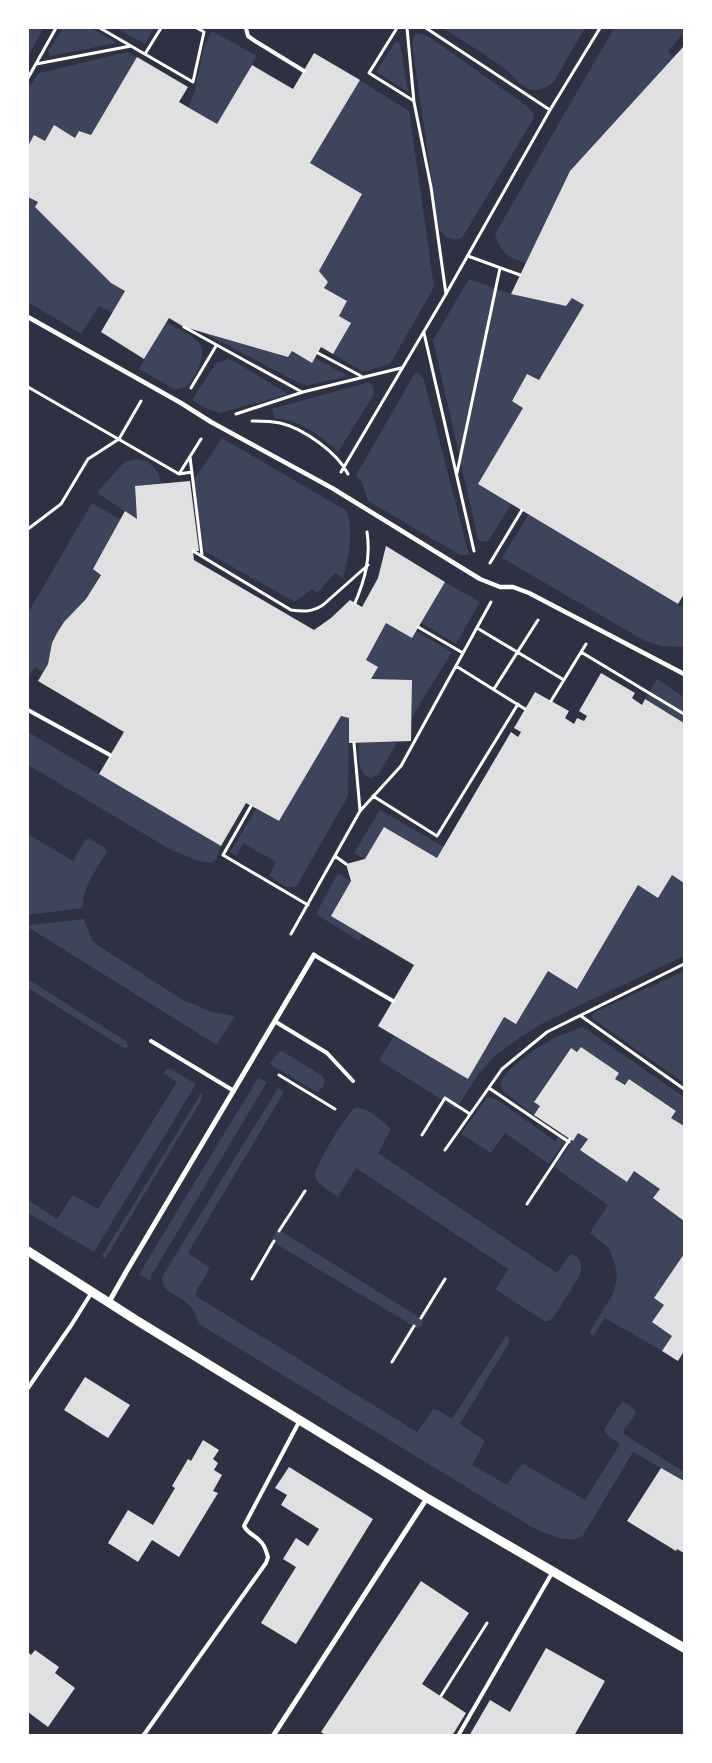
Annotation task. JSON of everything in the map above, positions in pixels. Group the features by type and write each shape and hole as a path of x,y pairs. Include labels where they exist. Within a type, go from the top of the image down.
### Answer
{"street":[{"path":"28,317 182,403 211,422 360,504 480,578 500,586 521,590 549,603 684,674"},
{"path":"109,1302 314,955"},
{"path":"28,1251 427,1498 684,1647"},
{"path":"273,1736 427,1498"}],"lane":[{"path":"246,28 248,36 304,70"},
{"path":"28,710 110,755"},
{"path":"314,955 393,1001"},
{"path":"276,1022 327,1053 353,1081"},
{"path":"151,1041 234,1091"},
{"path":"28,1388 92,1292"},
{"path":"143,1736 266,1563 268,1557 266,1548 244,1526 300,1420"},
{"path":"458,1736 553,1571"}],"path":[{"path":"28,78 56,28"},
{"path":"100,28 193,82 204,32 197,28"},
{"path":"145,54 160,28"},
{"path":"397,28 369,73 414,102"},
{"path":"407,28 414,102 431,187 446,294"},
{"path":"426,28 550,110"},
{"path":"332,488 468,256 550,110 600,28"},
{"path":"36,64 131,46"},
{"path":"468,256 520,275"},
{"path":"457,475 500,268"},
{"path":"184,327 303,392"},
{"path":"423,332 480,578"},
{"path":"182,403 216,346"},
{"path":"318,353 362,377"},
{"path":"179,474 211,422 303,392 402,368"},
{"path":"28,529 61,504 88,459 118,439 150,386"},
{"path":"28,387 179,474 192,472"},
{"path":"248,421 281,423 309,435 332,452 344,466 360,504 368,535 368,564 363,585 355,603"},
{"path":"190,456 202,556"},
{"path":"480,578 522,510"},
{"path":"193,551 291,610 306,612 315,610 323,605 368,564"},
{"path":"291,934 360,811 401,766 500,586"},
{"path":"494,689 549,603"},
{"path":"418,627 463,653"},
{"path":"477,628 564,680"},
{"path":"551,701 596,628"},
{"path":"581,652 684,714"},
{"path":"456,666 525,709"},
{"path":"373,796 437,836 518,704"},
{"path":"354,743 360,811"},
{"path":"251,806 223,855 308,905"},
{"path":"335,856 346,864"},
{"path":"446,1150 502,1069 547,1032 684,964"},
{"path":"581,1016 684,1089"},
{"path":"279,1075 335,1109"},
{"path":"489,1088 570,1141 527,1204"},
{"path":"422,1134 445,1098 470,1114"},
{"path":"279,1231 305,1191"},
{"path":"252,1279 274,1241"},
{"path":"421,1318 445,1279"},
{"path":"392,1362 414,1326"},
{"path":"441,1696 487,1622"}],"shaded area":[{"path":"28,28 43,28 28,57"},
{"path":"63,28 91,28 117,43 50,56 48,51"},
{"path":"116,28 154,28 145,44"},
{"path":"443,28 585,28 554,81 546,87 536,90 525,87 497,63"},
{"path":"614,28 684,28 684,32 668,52 674,57 570,171 526,263 514,259 502,250 495,234"},
{"path":"212,31 257,56 217,124 188,107 194,94 204,46"},
{"path":"419,33 428,36 527,106 533,113 534,118 462,238 458,239 449,238 439,230 412,44 415,34"},
{"path":"396,41 400,43 408,92 376,72"},
{"path":"127,52 137,57 91,135 79,131 75,138 54,126 45,141 34,135 28,146 28,88 39,73"},
{"path":"360,80 409,111 434,287 390,364 363,372 333,354 339,316 347,301 324,288 328,282 319,271 362,194 310,163"},
{"path":"28,197 38,202 35,207 125,291 113,313 99,306 81,334 28,302"},
{"path":"469,279 511,294 566,306 572,298 584,305 539,380 527,374 512,400 523,408 478,484 511,504 488,541 482,542 478,539 433,340"},
{"path":"166,322 184,331 199,343 201,347 202,358 198,370 186,387 174,389 139,369"},
{"path":"200,331 288,357 292,351 312,363 315,358 348,376 303,385"},
{"path":"228,359 288,394 220,413 205,408 192,400 216,363"},
{"path":"418,372 424,380 469,555 460,555 368,501 362,483 356,475 415,373"},
{"path":"369,382 373,386 374,394 338,452 310,429 293,422 275,418 272,409"},
{"path":"222,438 347,511 350,528 349,553 343,578 335,573 317,593 312,589 295,602 204,551 193,481"},
{"path":"139,459 148,462 154,467 161,483 135,486 137,519 97,493 124,462"},
{"path":"92,503 120,519 110,549 93,588 57,633 48,663 43,672 35,667 29,677 28,613"},
{"path":"529,514 684,608 684,647 661,646 645,641 502,558"},
{"path":"445,582 480,602 456,644 421,623"},
{"path":"386,623 416,631 452,652 412,717 412,680 371,679 377,667 366,660"},
{"path":"657,679 684,697 684,723 645,699"},
{"path":"341,716 349,718 348,796 298,884 295,887 286,887 269,876 276,862 243,843 236,856 230,852 256,809 279,821"},
{"path":"28,732 221,846 216,859 212,863 199,861 171,850 28,765"},
{"path":"397,742 379,774 371,778 363,772 359,764 359,743"},
{"path":"380,810 444,847 437,858 384,828 365,859 354,853"},
{"path":"28,834 73,861 88,838 104,847 107,851 85,892 83,908 28,915"},
{"path":"338,873 351,881 331,916 362,934 359,941 316,914"},
{"path":"672,875 684,883 684,956 545,1022 518,1039 496,1055 480,1072 456,1109 379,1060 394,1036 468,1079 504,1017 517,1023 548,971 578,988 638,885 658,898"},
{"path":"84,919 92,940 99,946 183,1000 212,1012 235,1016 217,1045 29,928 30,925"},
{"path":"684,971 684,1083 591,1016 595,1012"},
{"path":"29,980 126,1041 127,1048 122,1047 28,988"},
{"path":"583,1027 684,1097 684,1126 671,1118 676,1111 630,1079 625,1085 615,1079 619,1073 581,1047 577,1052 570,1048 534,1101 540,1106 534,1115 503,1091 500,1085 503,1078 517,1064 554,1038"},
{"path":"282,1051 324,1078 323,1087 318,1093 270,1064 278,1052"},
{"path":"167,1069 171,1069 196,1084 94,1252 28,1213 28,1200 57,1219 73,1195 98,1209 177,1082 163,1073"},
{"path":"258,1078 267,1082 151,1276 151,1281 139,1274"},
{"path":"278,1088 284,1092 188,1253 209,1267 196,1296 417,1432 433,1409 452,1419 506,1336 510,1341 460,1424 485,1441 472,1465 507,1485 520,1466 524,1464 585,1500 620,1444 608,1436 604,1430 619,1405 624,1402 633,1408 636,1413 624,1430 624,1434 684,1472 684,1481 633,1452 582,1537 569,1539 555,1537 530,1526 199,1324 186,1302 168,1291 162,1277"},
{"path":"202,1092 202,1099 105,1259 102,1256"},
{"path":"489,1097 499,1101 555,1141 561,1133 568,1137 549,1164 505,1133 491,1153 461,1134 486,1098"},
{"path":"355,1108 370,1112 391,1129 378,1153 557,1273 572,1254 580,1260 581,1270 579,1277 553,1318 544,1321 498,1291 496,1289 508,1269 356,1168 338,1197 318,1182 315,1176 316,1171 325,1152"},
{"path":"578,1133 588,1139 580,1150 627,1182 634,1171 660,1189 653,1198 684,1221 684,1254 654,1298 664,1305 672,1336 662,1351 605,1318 593,1336 589,1333 613,1294 617,1279 615,1264 608,1247 590,1233 608,1205 554,1167"},
{"path":"276,1231 282,1232 416,1315 423,1320 422,1326 417,1328 276,1244 272,1238"}],"building":[{"path":"684,46 684,594 678,604 478,484 523,408 512,401 527,374 539,380 584,305 572,298 566,306 511,294 570,171"},
{"path":"314,53 360,80 310,163 362,194 319,271 328,282 324,288 347,301 339,316 351,323 333,354 321,347 312,363 292,351 288,357 184,327 169,318 144,359 101,332 125,291 111,283 35,207 38,202 28,197 28,146 34,135 45,141 54,125 75,138 79,131 91,135 137,57 188,87 179,102 217,124 252,65 293,89"},
{"path":"190,481 199,551 193,551 194,560 314,630 331,618 350,600 362,607 378,578 386,546 445,582 412,638 386,623 366,660 378,667 371,679 412,680 411,741 349,743 349,718 341,716 279,821 246,803 221,846 99,774 124,732 38,681 48,664 52,643 57,633 64,622 86,599 101,575 93,569 125,511 137,519 135,486"},
{"path":"601,673 635,693 632,698 642,705 645,699 684,723 684,883 672,875 658,898 638,885 577,989 548,971 516,1024 504,1017 468,1079 378,1026 414,965 331,916 351,881 346,864 365,859 384,827 437,858 511,732 518,737 521,732 514,728 535,692 569,711 565,718 574,724 577,718 584,721 587,716 579,711"},
{"path":"581,1047 619,1073 615,1079 625,1085 629,1079 676,1111 671,1118 684,1126 684,1221 653,1198 660,1189 634,1171 627,1182 580,1150 588,1139 578,1133 573,1141 534,1115 540,1106 534,1102 571,1048 577,1052"},
{"path":"684,1254 684,1351 678,1361 662,1351 672,1336 652,1322 664,1305 654,1298"},
{"path":"85,1377 130,1405 108,1438 64,1410"},
{"path":"203,1440 219,1450 213,1459 218,1463 214,1470 222,1475 213,1491 218,1493 179,1557 152,1540 138,1562 108,1543 128,1510 153,1525 175,1488 172,1486 188,1459 191,1461"},
{"path":"289,1467 373,1519 296,1644 261,1623 296,1567 283,1559 296,1538 308,1546 319,1529 281,1505 287,1495 275,1488"},
{"path":"661,1468 684,1481 684,1553 677,1549 676,1551 627,1521"},
{"path":"421,1581 469,1613 422,1684 466,1713 452,1736 327,1736 321,1732"},
{"path":"546,1648 605,1681 574,1736 469,1736 490,1700 510,1712"},
{"path":"35,1650 59,1667 55,1673 75,1688 48,1727 28,1712 28,1652 31,1655"}]}
